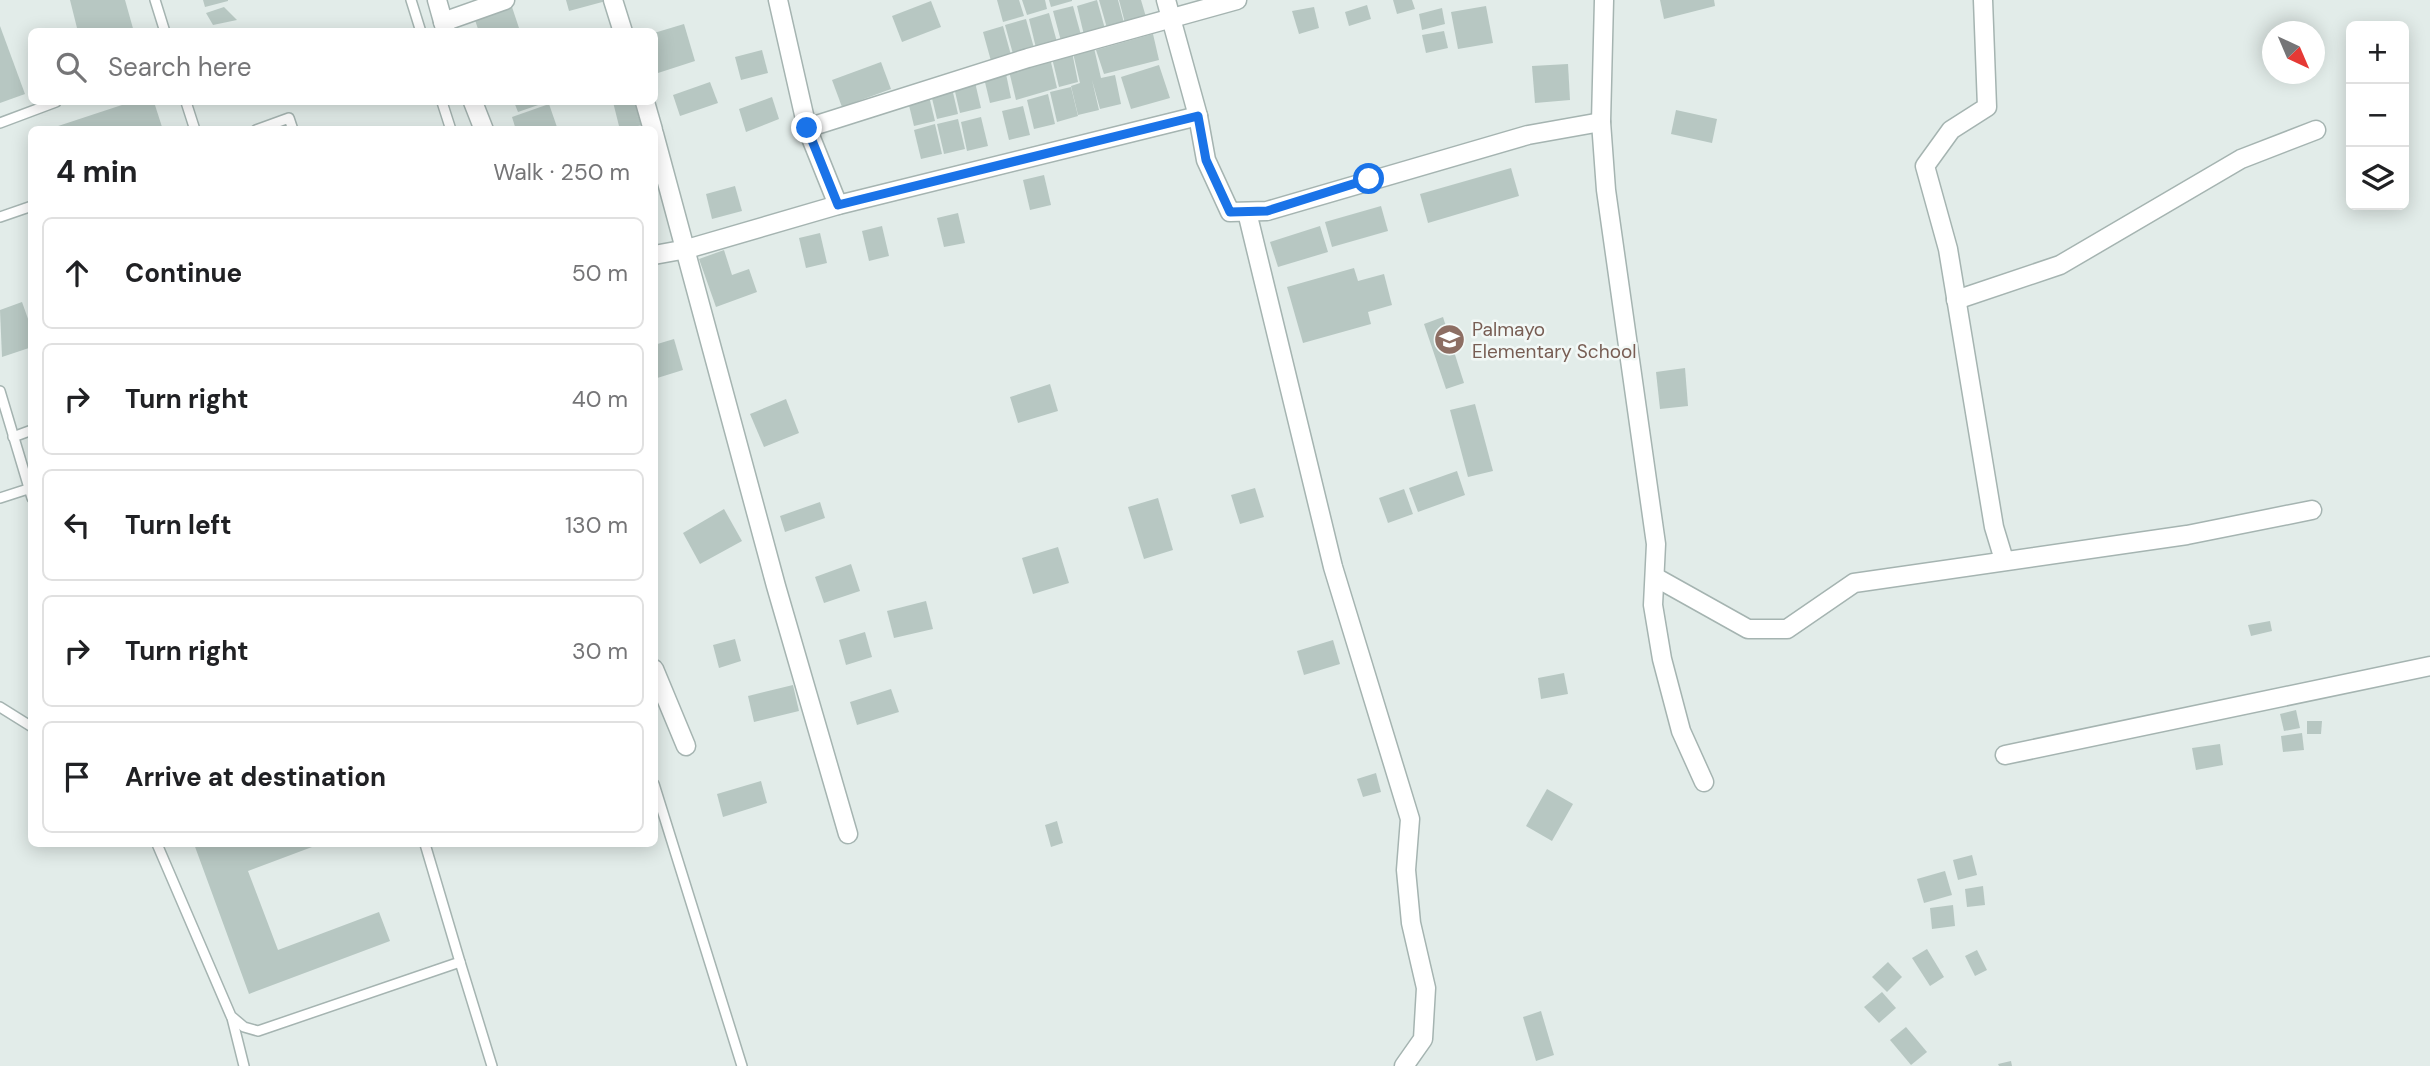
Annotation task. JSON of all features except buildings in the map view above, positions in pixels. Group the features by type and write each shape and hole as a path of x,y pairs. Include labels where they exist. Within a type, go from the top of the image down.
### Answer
{"street":[{"path":"437,0 444,27 505,0"},
{"path":"613,0 622,28"},
{"path":"778,0 807,128 838,205"},
{"path":"1166,0 1198,116 1206,160 1230,212 1267,211 1528,135 1601,122"},
{"path":"807,128 909,94 1237,0"},
{"path":"1604,0 1601,122 1606,190 1656,544 1653,605 1662,659 1681,731 1704,782"},
{"path":"1983,0 1987,107 1951,130 1925,166 1948,249 1994,527 2004,560"},
{"path":"474,105 482,126"},
{"path":"646,105 652,126"},
{"path":"658,254 687,249 838,205 1198,116"},
{"path":"1956,300 2060,265 2241,159 2316,130"},
{"path":"658,146 782,610 848,834"},
{"path":"1247,212 1334,567 1410,820 1406,870 1409,909 1426,988 1423,1039 1405,1066"},
{"path":"1655,577 1748,629 1787,629 1854,583 2187,534 2312,510"},
{"path":"2005,755 2430,666"},
{"path":"658,679 686,746"}],"lane":[{"path":"155,0 164,28"},
{"path":"411,0 420,28"},
{"path":"0,123 48,105"},
{"path":"187,105 194,126"},
{"path":"443,105 450,126"},
{"path":"267,126 289,118 292,126"},
{"path":"0,217 28,207"},
{"path":"0,391 28,482"},
{"path":"13,437 28,431"},
{"path":"0,498 28,489"},
{"path":"0,707 28,724"},
{"path":"658,797 740,1065"},
{"path":"158,847 232,1016 244,1066"},
{"path":"426,847 492,1066"},
{"path":"232,1016 244,1027 258,1031 460,961"}],"place":[{"name":"Palmayo Elementary School","path":"1449,340"}],"route":[{"path":"807,128 838,205 1198,116 1206,160 1230,212 1267,211 1369,179"}]}
